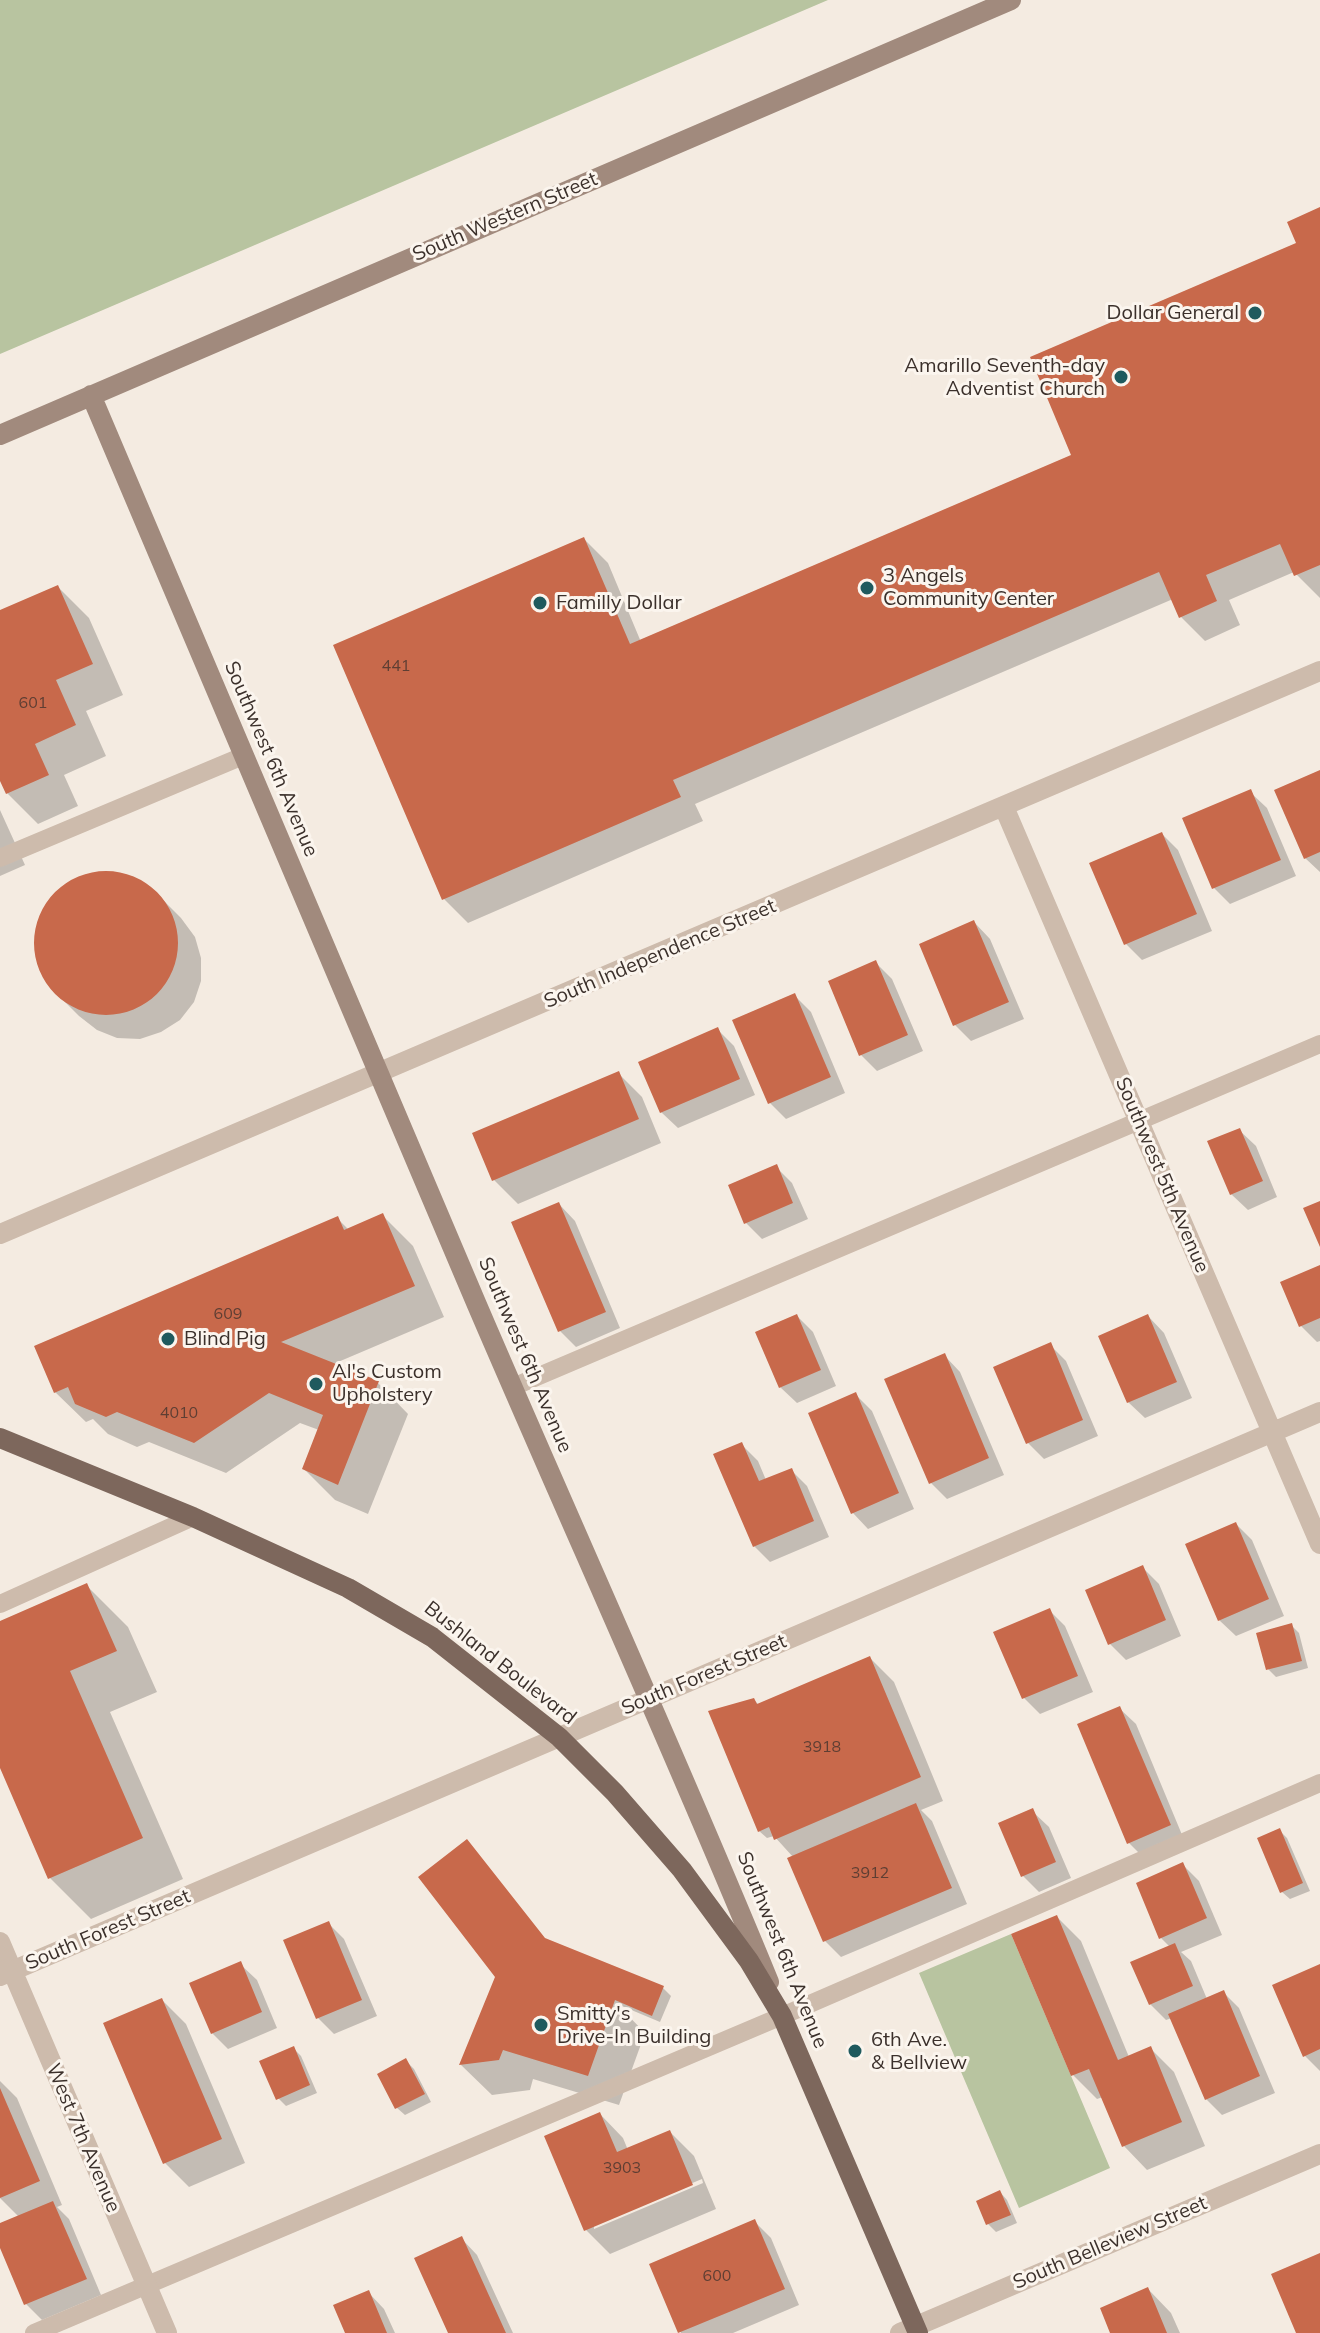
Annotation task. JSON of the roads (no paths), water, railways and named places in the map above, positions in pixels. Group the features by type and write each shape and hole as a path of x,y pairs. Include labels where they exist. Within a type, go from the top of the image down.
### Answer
{"main road":[{"name":"Bushland Boulevard","path":"0,1438 277,1554 391,1611 432,1637 559,1737 615,1793 682,1870 749,1961 782,2016"},
{"name":"Southwest 6th Avenue","path":"782,2016 911,2331"}],"street":[{"name":"South Western Street","path":"0,435 1011,0"},
{"name":"Southwest 6th Avenue","path":"91,395 378,1075 647,1699 711,1839 782,2016"},
{"name":"South Independence Street","path":"0,1234 1320,671"},
{"name":"Southwest 5th Avenue","path":"1004,807 1320,1544"},
{"name":"South Forest Street","path":"6,1973 1320,1412"},
{"name":"West 7th Avenue","path":"0,1942 6,1973 167,2333"},
{"name":"South Belleview Street","path":"911,2331 1320,2154"}],"lane":[{"path":"0,858 243,756"},
{"path":"513,1387 1320,1044"},
{"path":"0,1604 193,1517"},
{"path":"34,2333 782,2016 1320,1783"}],"place":[{"name":"Dollar General","path":"1255,313"},
{"name":"Amarillo Seventh-day Adventist Church","path":"1121,377"},
{"name":"3 Angels Community Center","path":"867,588"},
{"name":"Familly Dollar","path":"540,603"},
{"name":"Blind Pig","path":"168,1339"},
{"name":"Al's Custom Upholstery","path":"316,1384"},
{"name":"Smitty's Drive-In Building","path":"541,2025"},
{"name":"6th Ave. & Bellview","path":"855,2051"}]}
